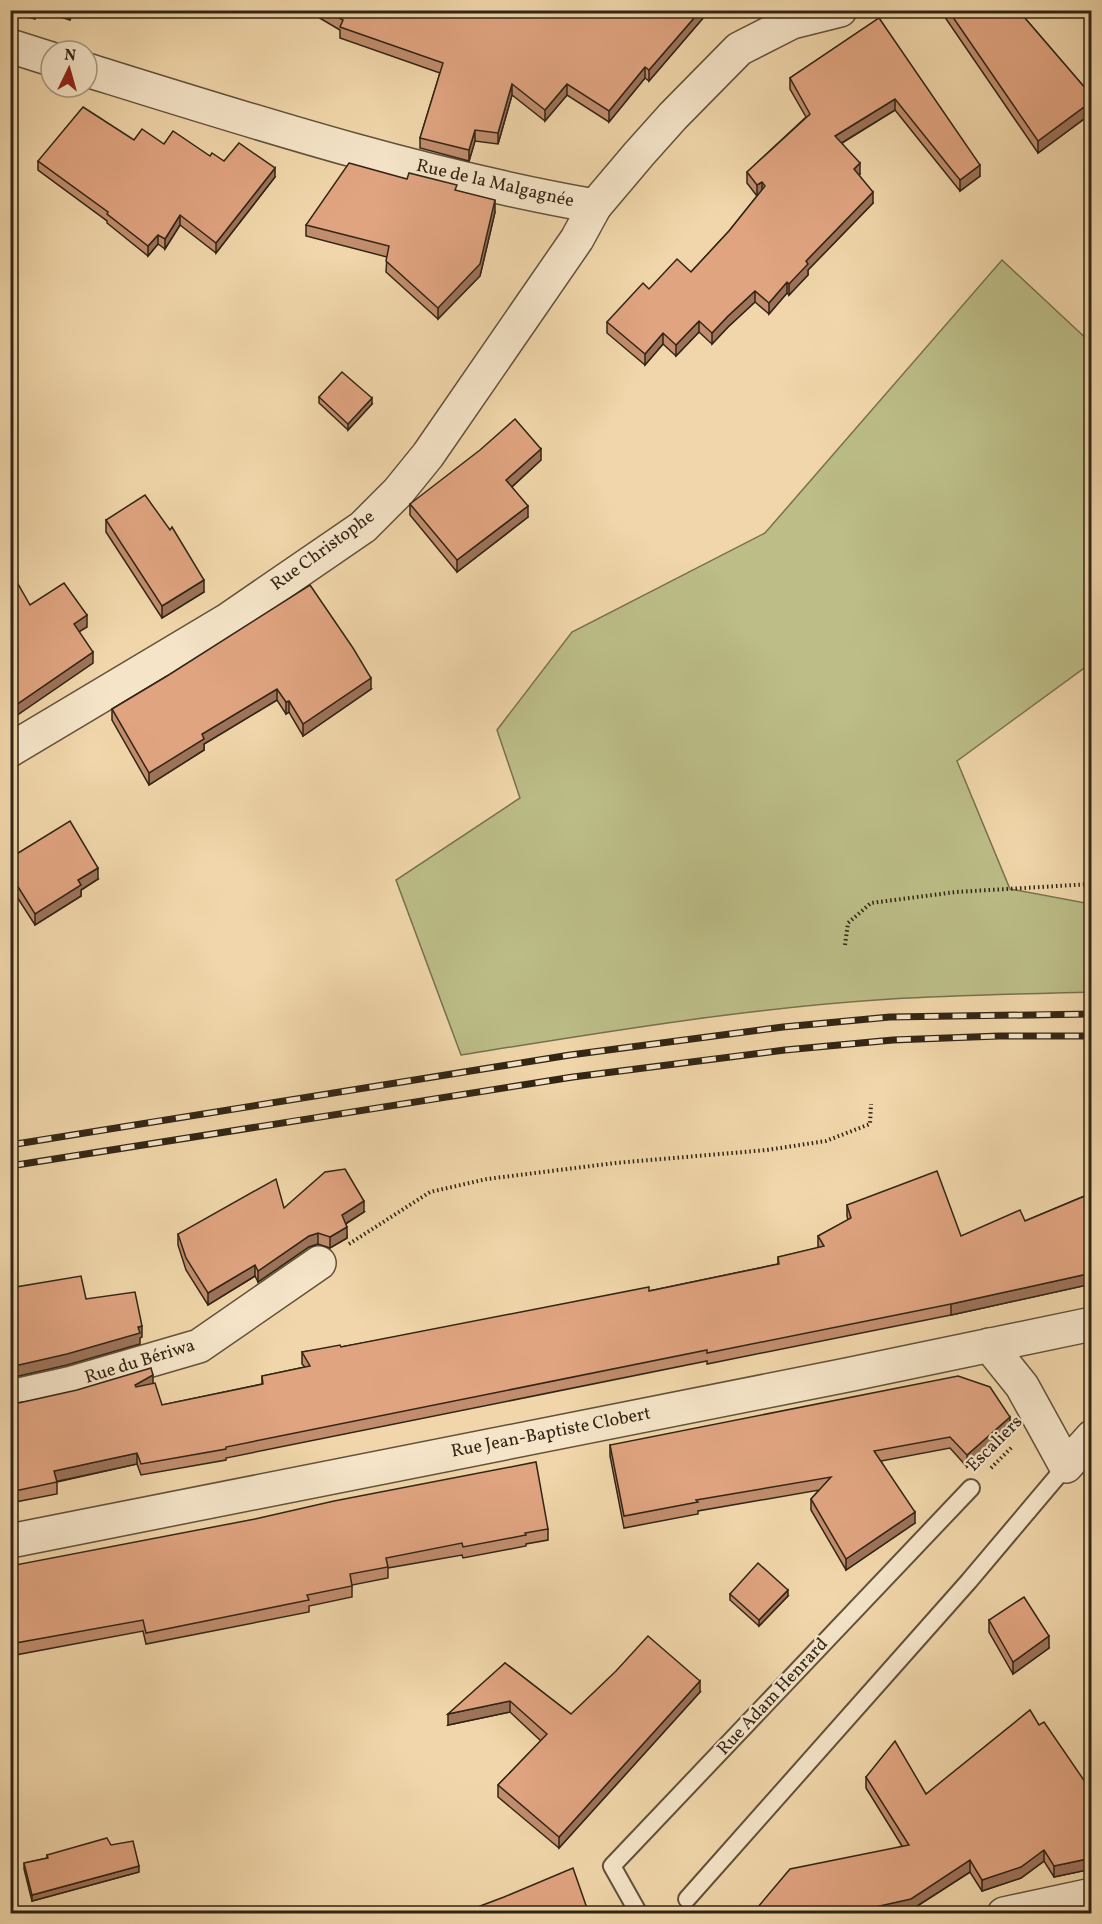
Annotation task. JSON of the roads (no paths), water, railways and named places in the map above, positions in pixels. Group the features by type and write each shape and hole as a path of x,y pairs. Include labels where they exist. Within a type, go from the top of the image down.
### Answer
{"street":[{"name":"Rue de la Malgagnée","path":"99,74 244,120 376,156 547,198 595,206 673,116 739,49 792,22 840,10"},
{"path":"10,46 39,55"},
{"name":"Rue Christophe","path":"10,750 226,621 363,527 398,492 428,454 577,239 595,206"},
{"name":"Rue du Bériwa","path":"10,1397 72,1383 199,1346 319,1263"},
{"name":"Rue Jean-Baptiste Clobert","path":"10,1541 847,1376 1092,1323"},
{"path":"989,1345 1022,1386 1066,1466 1092,1437"},
{"path":"1004,1914 1092,1895"}],"lane":[{"path":"687,1899 969,1581 1066,1466"},
{"name":"Rue Adam Henrard","path":"639,1914 612,1866 971,1488"}],"railway":[{"path":"10,1145 570,1055 783,1027 890,1017 1092,1014"},
{"path":"10,1166 573,1077 785,1050 893,1040 999,1036 1092,1036"}]}
